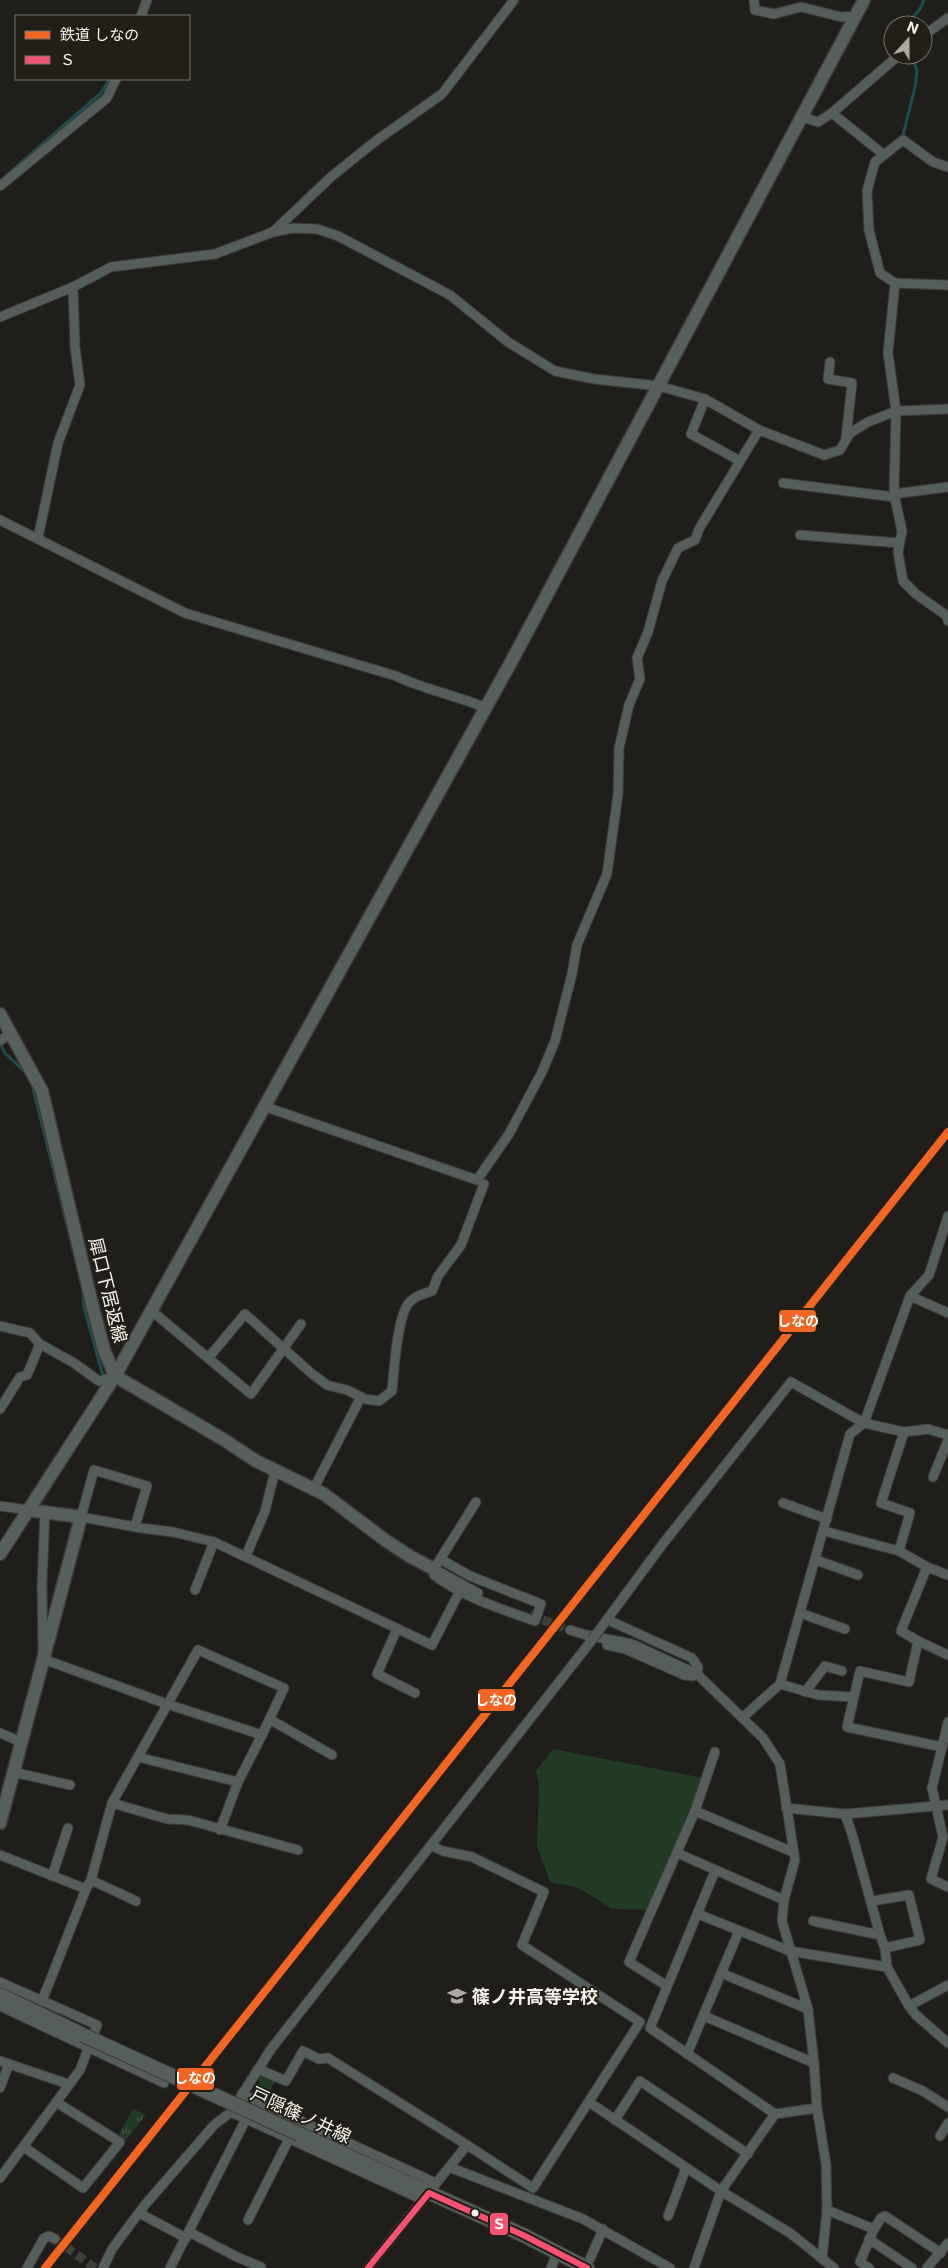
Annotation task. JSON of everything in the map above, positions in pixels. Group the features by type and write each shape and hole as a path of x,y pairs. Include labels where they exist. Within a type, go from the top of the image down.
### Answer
{"main road":[{"name":"戸隠篠ノ井線","path":"0,1995 86,2040 294,2136 429,2192 558,2252 588,2263"}],"street":[{"path":"141,15 147,0"},
{"path":"273,232 332,176 377,140 442,94 514,0"},
{"path":"754,0 755,10 774,14 801,7 833,15 856,16"},
{"path":"0,1554 116,1376 153,1312 196,1228 266,1107 486,708 864,0"},
{"path":"933,29 948,18"},
{"path":"802,117 818,122 832,113 887,65"},
{"path":"0,186 106,98 115,80"},
{"path":"832,113 883,154"},
{"path":"948,167 933,162 903,140 874,162 867,191 869,230 880,272 896,283 948,284"},
{"path":"0,317 73,287 111,267 216,254 273,232 294,228 317,229 338,236 450,295 508,342 555,371 594,379 658,386 705,399 759,430 824,455 840,450 850,433 868,422 896,411 948,409"},
{"path":"896,283 888,353 896,411 894,496 902,532 899,543 903,581 916,594 947,616 948,621"},
{"path":"38,538 58,443 80,384 73,287"},
{"path":"830,362 828,379 852,384 846,438"},
{"path":"705,399 691,434 740,461"},
{"path":"266,1107 477,1180 513,1127 542,1072 555,1041 578,945 607,874 618,794 619,748 628,705 640,679 637,658 648,632 662,580 678,548 695,540 699,529 759,430"},
{"path":"784,483 894,496 948,487"},
{"path":"0,520 185,613 396,676 419,687 486,708"},
{"path":"800,535 899,543"},
{"name":"犀口下居返線","path":"0,1014 42,1091 92,1304 104,1350 116,1376"},
{"path":"0,1040 11,1032"},
{"path":"209,1357 245,1314 327,1385 379,1401 392,1391 401,1322 408,1304 418,1295 432,1291 438,1276 461,1245 484,1184"},
{"path":"742,1718 780,1684 850,1434 864,1423 910,1296 929,1275 948,1216"},
{"path":"910,1296 948,1313"},
{"path":"153,1312 251,1394 301,1324"},
{"path":"0,1326 30,1333 40,1344 74,1363 99,1381 116,1376 275,1471 314,1488 411,1557 437,1564 541,1604 534,1621 460,1591 434,1575 437,1564 476,1502"},
{"path":"0,1409 20,1377 27,1375 40,1344"},
{"path":"103,2268 112,2249 139,2213 214,2125 231,2112 271,2049 432,1846 608,1620 662,1545 791,1382 864,1423 904,1432 928,1429 948,1435"},
{"path":"314,1488 361,1397"},
{"path":"899,1551 910,1513 881,1503 904,1432"},
{"path":"933,1477 948,1440"},
{"path":"0,1823 94,1470 147,1486 135,1527"},
{"path":"246,1556 265,1511 275,1471"},
{"path":"783,1503 827,1519"},
{"path":"0,1506 173,1532 214,1542 432,1645 460,1591"},
{"path":"43,1659 42,1583 45,1512"},
{"path":"824,1531 899,1551 927,1567 948,1575"},
{"path":"195,1590 214,1542"},
{"path":"816,1560 858,1575"},
{"path":"437,1564 479,1594 530,1615"},
{"path":"927,1567 901,1630 918,1641 948,1654"},
{"path":"800,1613 845,1629"},
{"path":"608,1620 692,1658 698,1667 697,1674"},
{"path":"397,1629 377,1674 415,1693"},
{"path":"570,1630 586,1636 632,1644 697,1674 763,1738 780,1764 795,1860 784,1900 782,1921 808,2010 817,2108 826,2164 828,2210 822,2259"},
{"path":"591,1641 625,1649 684,1676 694,1676 697,1674"},
{"path":"918,1641 909,1682 860,1671 847,1727 942,1747"},
{"path":"42,2001 91,1880 112,1803 198,1650 284,1688 271,1720 238,1782 220,1830"},
{"path":"43,1659 167,1704 262,1735"},
{"path":"805,1692 825,1666 842,1672"},
{"path":"780,1684 805,1692 854,1697"},
{"path":"271,1720 332,1755"},
{"path":"947,1727 932,1788 934,1805 945,1829 931,1879 948,1887"},
{"path":"0,1733 21,1742"},
{"path":"667,1986 629,1962 695,1811 716,1752"},
{"path":"138,1757 238,1782"},
{"path":"14,1772 70,1785"},
{"path":"112,1803 167,1819 188,1820 298,1850"},
{"path":"786,1808 845,1814 948,1805"},
{"path":"695,1811 793,1852"},
{"path":"845,1814 865,1885 872,1901 880,1936 886,1948 886,1966 916,2015 948,2043"},
{"path":"52,1876 68,1828"},
{"path":"432,1846 442,1851 472,1857 544,1892 522,1945 640,2022 529,2197"},
{"path":"677,1853 784,1900"},
{"path":"0,1855 86,1889"},
{"path":"715,1871 650,2028 775,2114 817,2108"},
{"path":"91,1880 136,1901"},
{"path":"872,1901 909,1895 920,1940 886,1948"},
{"path":"698,1914 790,1951 886,1966"},
{"path":"813,1921 880,1936"},
{"path":"687,2054 739,1931"},
{"path":"721,1973 808,2010"},
{"path":"0,1982 97,2025 86,2040 80,2070 24,2147 1,2174"},
{"path":"909,2006 948,1985"},
{"path":"0,2006 86,2040 164,2083"},
{"path":"704,2016 814,2063"},
{"path":"258,2069 286,2081 302,2052 319,2059 328,2058 533,2188"},
{"path":"0,2088 4,2063 68,2084"},
{"path":"894,2078 923,2091 948,2107"},
{"path":"615,2120 640,2081 748,2154"},
{"path":"242,2094 429,2192"},
{"path":"24,2147 83,2188 120,2142 56,2102"},
{"path":"589,2102 721,2191 790,2233 834,2268"},
{"path":"231,2112 294,2136 248,2220"},
{"path":"694,2268 721,2191 775,2114"},
{"path":"170,2268 246,2119"},
{"path":"940,2136 948,2123"},
{"path":"368,2268 467,2145"},
{"path":"449,2167 529,2197 603,2229 670,2268"},
{"path":"668,2216 686,2168"},
{"path":"828,2210 874,2228"},
{"path":"139,2213 262,2267"},
{"path":"869,2268 858,2265 874,2228 881,2218 885,2216 941,2253"},
{"path":"588,2263 603,2229"},
{"path":"26,2268 44,2238 49,2236 55,2239"},
{"path":"869,2239 912,2268"},
{"path":"927,2268 948,2243"},
{"path":"551,2268 558,2252"}],"green space":[{"path":"553,1749 704,1778 647,1910 612,1909 579,1888 550,1882 537,1846 539,1785 536,1771"},
{"path":"261,2073 275,2079 267,2100 255,2095 260,2081 255,2079"},
{"path":"133,2109 146,2115 126,2140 118,2136"}],"waterway":[{"path":"915,15 924,0"},
{"path":"903,135 915,87 917,71 915,65"},
{"path":"7,175 101,93 109,80"},
{"path":"0,1044 5,1053 26,1073"},
{"path":"33,1088 83,1290 84,1307 103,1376"}],"tunnel":[{"path":"530,1615 570,1630"},
{"path":"55,2239 95,2268"}],"rail line":[{"name":"しなの","path":"45,2268 948,1132"}],"transit line":[{"name":"Ｓ","path":"368,2268 429,2193 523,2235 587,2268"}],"place":[{"name":"篠ノ井高等学校","path":"457,1996"}]}
